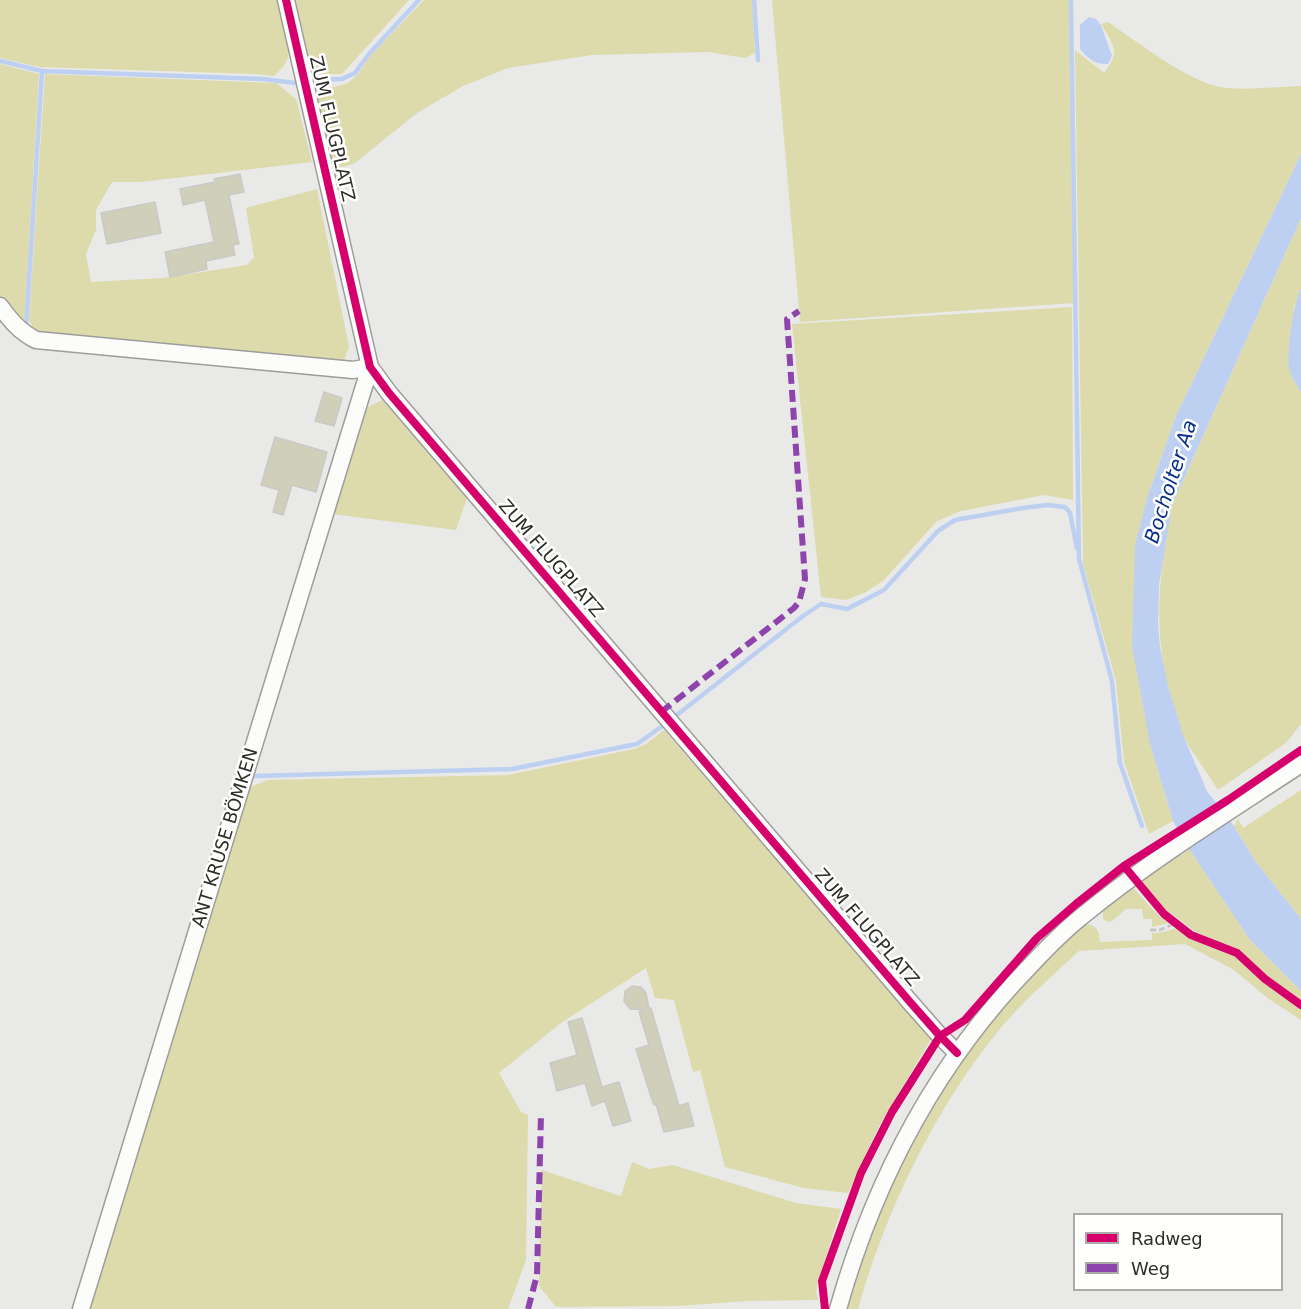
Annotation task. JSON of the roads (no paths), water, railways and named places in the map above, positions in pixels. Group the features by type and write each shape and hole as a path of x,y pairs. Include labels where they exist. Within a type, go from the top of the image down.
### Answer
{"street":[{"name":"ZUM FLUGPLATZ","path":"286,0 370,367 388,393 895,984 957,1053"},
{"path":"0,306 12,323 23,333 36,340 353,370 370,367"},
{"name":"ANT KRUSE BÖMKEN","path":"81,1309 370,367"},
{"path":"838,1309 861,1238 893,1161 928,1098 986,1014 1063,933 1113,892 1180,843 1301,764"}],"water":[{"path":"1089,17 1096,19 1101,25 1112,56 1108,64 1092,61 1080,49 1080,25"},
{"name":"Bocholter Aa","path":"1301,154 1301,218 1172,505 1159,585 1158,623 1168,686 1183,735 1207,791 1234,826 1255,861 1301,919 1301,991 1250,940 1173,821 1150,744 1132,646 1135,545 1148,495 1176,416"},
{"path":"1301,289 1301,392 1291,374 1289,360 1293,316"}],"waterway":[{"path":"313,80 342,79 355,73 369,54 419,0"},
{"path":"754,0 758,60"},
{"path":"1071,0 1079,559 1112,681 1120,763 1142,826"},
{"path":"0,61 42,71 263,79 295,83"},
{"path":"26,329 42,71"},
{"path":"673,718 821,604 847,609 884,590 938,531 955,520 1047,505 1065,507 1070,513 1077,548"},
{"path":"253,776 512,769 637,744 661,727"}]}
